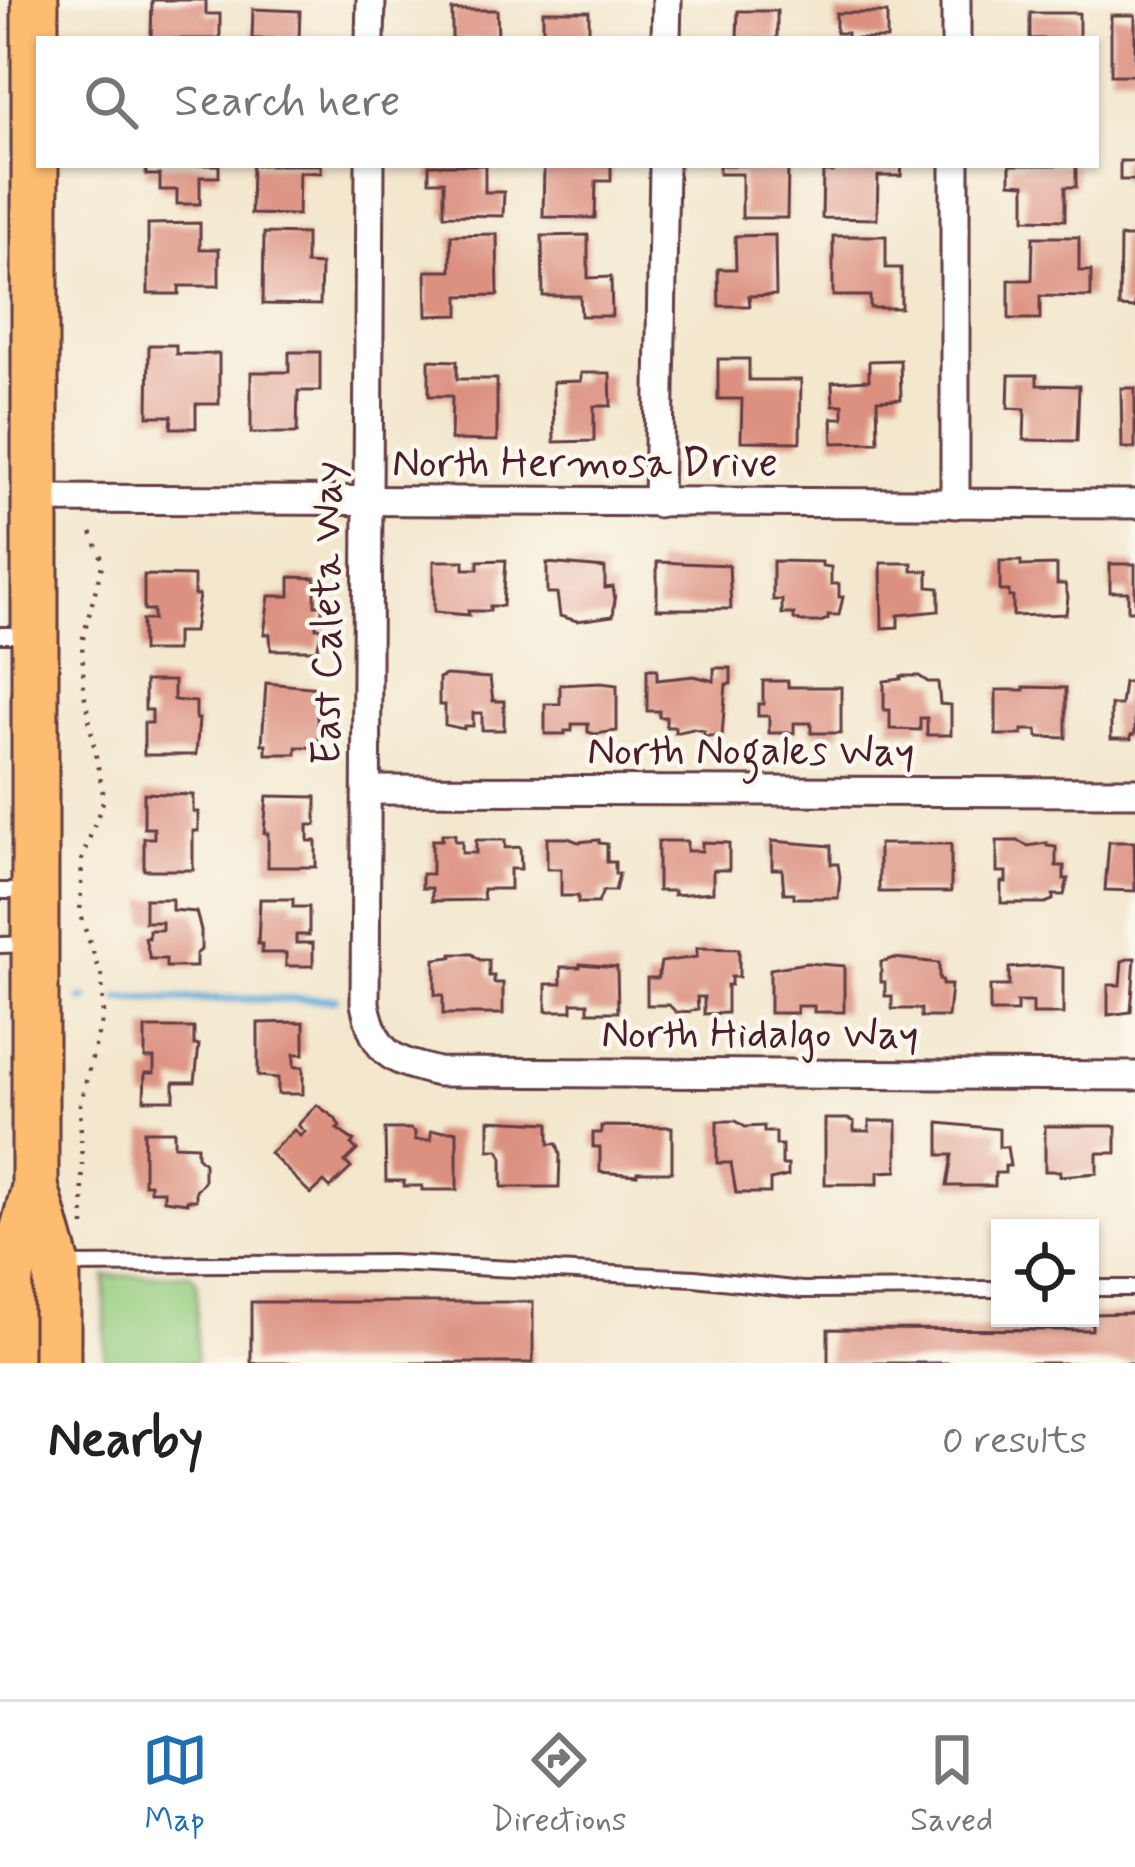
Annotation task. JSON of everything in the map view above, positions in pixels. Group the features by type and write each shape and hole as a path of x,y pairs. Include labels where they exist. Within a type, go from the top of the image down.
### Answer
{"main road":[{"path":"9,1363 9,1284 35,1187 18,945 18,635 35,499 35,0"},
{"path":"35,1187 71,1264 56,1363"}],"street":[{"path":"370,0 370,36"},
{"path":"666,36 667,0"},
{"path":"956,0 956,36"},
{"name":"East Caleta Way","path":"370,168 365,1004 371,1032 387,1057"},
{"path":"658,503 664,168"},
{"path":"955,168 955,504"},
{"name":"North Hermosa Drive","path":"35,499 1135,504"},
{"name":"North Nogales Way","path":"367,790 1135,793"},
{"name":"North Hidalgo Way","path":"387,1057 438,1072 1135,1076"}],"lane":[{"path":"71,1264 392,1263 695,1278 802,1290 991,1289"},
{"path":"1099,1288 1135,1288"}],"path":[{"path":"71,1264 85,1164 80,1104 103,1016 101,976 80,915 82,859 104,799 84,692 82,642 103,562 90,530"}],"green space":[{"path":"190,1274 197,1282 196,1363 105,1363 105,1276"}],"building":[{"path":"152,0 206,0 206,14 220,14 220,36 151,36"},
{"path":"253,9 300,11 299,36 252,36"},
{"path":"452,10 497,10 498,36 452,36"},
{"path":"543,11 589,11 589,36 543,36"},
{"path":"738,11 777,11 777,36 737,36"},
{"path":"836,13 887,13 887,36 836,33"},
{"path":"1030,13 1079,13 1079,36 1030,36"},
{"path":"1111,15 1135,15 1135,75 1111,75"},
{"path":"1120,161 1135,161 1135,180 1120,180"},
{"path":"146,168 219,168 219,177 200,177 200,204 177,204 177,190 160,190 160,175 146,175"},
{"path":"252,168 321,168 321,173 299,172 298,215 251,214"},
{"path":"429,168 485,168 485,192 504,192 503,216 444,215 444,181 429,181"},
{"path":"544,168 611,168 611,181 596,181 595,218 543,217"},
{"path":"719,168 788,168 787,218 742,218 742,174 719,174"},
{"path":"833,168 902,168 901,176 878,176 877,219 822,218 823,172 833,172"},
{"path":"1010,168 1076,168 1076,187 1065,187 1065,220 1025,219 1025,184 1010,183"},
{"path":"200,223 200,249 219,249 219,286 179,286 179,294 148,294 148,224"},
{"path":"264,233 306,234 306,264 321,265 320,305 263,304"},
{"path":"497,234 498,295 459,296 459,315 427,316 426,271 451,271 451,235"},
{"path":"588,235 588,278 611,277 612,316 581,316 580,296 543,296 542,236"},
{"path":"775,235 776,295 749,296 750,306 719,306 718,269 736,269 735,236"},
{"path":"833,236 886,236 886,268 901,268 901,308 870,308 870,296 833,296"},
{"path":"1033,237 1079,237 1079,271 1091,271 1091,297 1040,296 1040,319 1009,319 1009,280 1032,280"},
{"path":"1120,237 1135,237 1135,308 1119,307"},
{"path":"149,345 176,345 176,354 219,354 219,404 196,404 196,428 171,428 172,416 148,416"},
{"path":"289,352 320,352 320,391 298,391 297,433 251,433 251,372 289,372"},
{"path":"718,359 749,359 749,380 801,380 800,442 741,441 742,399 718,399"},
{"path":"429,360 457,361 457,379 497,379 497,441 451,440 452,396 429,396"},
{"path":"900,360 901,399 877,400 878,442 833,443 832,418 843,418 843,405 833,405 832,382 869,380 869,361"},
{"path":"581,373 610,373 611,406 594,406 594,441 554,442 553,382 581,381"},
{"path":"1009,375 1037,375 1037,385 1079,386 1077,441 1024,440 1025,409 1008,408"},
{"path":"1121,388 1135,388 1135,448 1122,448"},
{"path":"506,560 503,606 468,611 469,615 434,612 434,561 464,561 464,569 478,569 478,561"},
{"path":"773,561 822,562 831,567 831,584 839,584 839,597 843,597 839,615 802,622 794,614 782,614 782,600 773,600"},
{"path":"1000,561 1057,565 1057,584 1065,584 1068,597 1066,614 1013,616 1013,597 1009,591 1000,591"},
{"path":"657,562 729,565 731,609 657,609"},
{"path":"547,563 605,568 605,588 613,587 615,599 613,616 577,621 560,616 557,593 547,593"},
{"path":"881,563 912,563 912,571 928,571 928,587 939,588 939,611 898,615 898,627 882,628"},
{"path":"1110,564 1135,564 1135,611 1128,611 1128,592 1110,592"},
{"path":"144,575 194,576 194,595 199,595 194,632 176,632 176,651 142,651 142,620 153,620 153,610 144,610"},
{"path":"290,577 315,578 315,605 322,605 322,622 316,622 316,628 322,628 317,650 271,650 270,634 264,634 269,596 290,596"},
{"path":"714,668 731,668 722,736 704,736 704,731 693,729 675,733 675,727 666,727 666,717 659,717 659,711 647,711 647,669 657,669 657,680 694,676 714,681"},
{"path":"901,676 938,682 940,704 951,705 951,735 927,735 927,718 920,718 920,730 890,729 884,681"},
{"path":"439,678 490,678 493,701 504,701 504,730 482,730 482,713 473,713 473,726 464,729 445,725"},
{"path":"145,681 174,681 174,700 196,702 196,755 144,755 144,723 152,723 152,710 145,710"},
{"path":"763,681 788,681 788,687 841,687 841,733 811,733 811,723 794,723 794,733 769,733 769,716 758,716"},
{"path":"1124,682 1135,682 1135,734 1131,739 1111,739 1111,705 1121,705"},
{"path":"266,683 321,688 315,747 296,747 296,754 266,754 266,744 262,744"},
{"path":"560,685 617,685 617,731 595,734 588,732 588,724 572,724 572,731 565,734 545,734 545,704 560,704"},
{"path":"1066,688 1066,738 1038,737 1037,730 996,735 996,690"},
{"path":"144,793 193,795 198,831 193,831 193,870 144,870 144,838 154,838 154,828 144,828"},
{"path":"267,796 316,797 316,825 308,825 308,841 316,841 316,867 268,867"},
{"path":"442,834 455,834 455,841 462,841 462,853 476,853 476,840 505,840 505,848 520,847 521,869 510,869 510,889 483,889 484,900 432,901 432,888 422,888 422,874 432,874 432,840 442,840"},
{"path":"547,838 607,844 607,862 615,862 615,874 619,874 615,891 603,891 598,903 578,903 578,896 561,896 561,869 547,869"},
{"path":"658,841 687,841 687,851 702,851 702,842 729,843 729,870 713,870 713,892 674,895 674,891 658,891"},
{"path":"772,841 831,846 831,864 838,864 840,877 838,898 794,898 794,893 784,893 782,869 772,869"},
{"path":"997,841 1056,847 1056,866 1064,866 1064,879 1068,879 1064,895 1053,895 1045,903 1001,903 1006,872 997,872"},
{"path":"1109,842 1134,842 1135,891 1105,890"},
{"path":"879,844 951,844 951,892 879,892"},
{"path":"145,899 172,899 172,910 196,912 201,950 196,954 196,967 166,967 166,959 150,959 145,938 149,930 162,930 162,922 145,922"},
{"path":"260,899 293,899 293,907 309,907 309,935 296,935 296,943 313,943 313,966 286,966 286,953 262,953 262,944 258,944"},
{"path":"697,948 739,949 739,977 731,977 727,985 727,1013 704,1014 704,997 697,997 698,1009 688,1012 676,1012 669,1005 647,1005 647,978 658,978 661,962 697,957"},
{"path":"452,954 489,960 489,976 494,976 494,983 503,983 503,1014 443,1014 443,995 435,995 435,959"},
{"path":"894,958 939,963 939,980 951,985 948,1017 921,1017 921,1009 892,1009 892,996 885,996 885,982 881,982 881,962"},
{"path":"1135,958 1131,1012 1108,1015 1108,985 1120,985 1122,961"},
{"path":"806,963 844,966 844,1012 814,1012 814,1006 797,1006 797,1013 770,1013 770,969"},
{"path":"561,967 617,967 618,1012 588,1012 588,1003 572,1003 572,1011 546,1011 546,984 561,984"},
{"path":"1009,968 1063,968 1063,1014 1033,1014 1033,1002 1017,1002 1017,1012 990,1012 990,986 1009,986"},
{"path":"304,1022 304,1054 294,1054 294,1067 303,1067 303,1094 278,1094 278,1078 258,1076 258,1023"},
{"path":"145,1028 194,1028 194,1045 199,1045 195,1082 174,1082 174,1100 144,1100 145,1073 154,1073 154,1058 145,1058"},
{"path":"317,1105 335,1118 337,1129 354,1141 351,1144 357,1150 345,1162 351,1168 330,1188 324,1182 311,1194 270,1153 294,1130 300,1136 305,1132 298,1125"},
{"path":"825,1119 848,1119 854,1122 854,1131 869,1131 869,1121 897,1121 897,1171 878,1172 878,1184 825,1184"},
{"path":"489,1120 549,1123 549,1144 557,1144 560,1155 559,1187 502,1187 502,1156 499,1150 489,1150"},
{"path":"717,1121 764,1126 764,1132 776,1132 788,1176 770,1180 770,1193 736,1193 731,1163 717,1163"},
{"path":"939,1123 999,1129 999,1147 1007,1147 1010,1166 1005,1166 1005,1173 995,1173 995,1186 947,1186 952,1155 939,1155"},
{"path":"601,1126 672,1127 672,1172 600,1172 600,1147 593,1147 593,1133 601,1133"},
{"path":"1045,1126 1116,1126 1116,1153 1097,1153 1097,1173 1060,1176 1060,1171 1045,1171"},
{"path":"385,1129 410,1129 415,1140 431,1140 431,1131 457,1131 457,1190 422,1190 422,1186 404,1186 404,1181 386,1181"},
{"path":"144,1131 174,1131 174,1145 197,1146 197,1156 204,1163 204,1182 196,1190 196,1200 164,1200 164,1191 150,1191 150,1184 144,1184"},
{"path":"251,1302 533,1302 533,1363 251,1363"},
{"path":"1135,1313 1135,1363 828,1363 828,1329 1092,1330 1099,1327 1099,1314"}],"waterway":[{"path":"119,999 335,999"}]}
